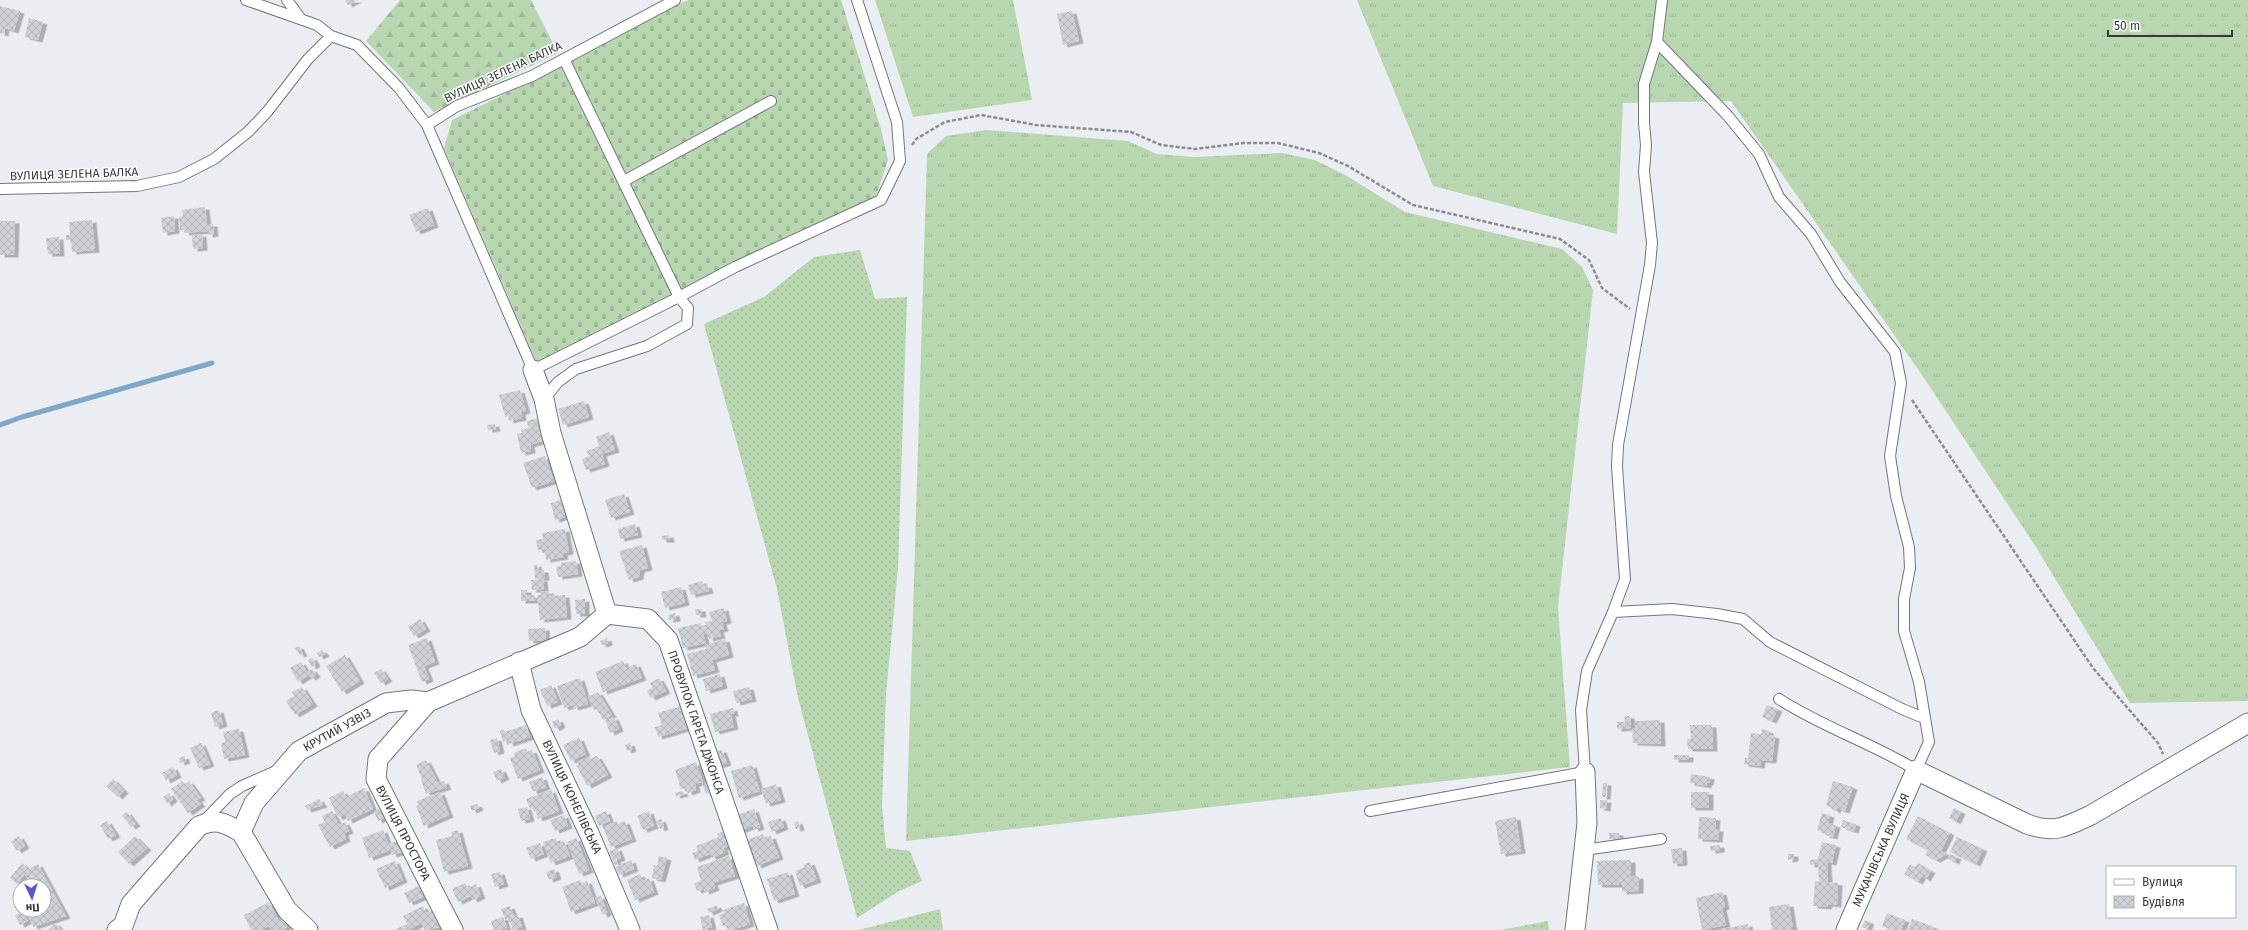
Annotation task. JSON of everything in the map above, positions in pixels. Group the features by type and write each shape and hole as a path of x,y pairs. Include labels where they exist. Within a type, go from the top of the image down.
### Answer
{"street":[{"path":"533,370 544,400 551,433 607,614"},
{"name":"КРУТИЙ УЗВІЗ","path":"241,832 254,803 299,752 386,703 411,700 428,702 580,637 607,614"},
{"name":"ПРОВУЛОК ГАРЕТА ДЖОНСА","path":"607,614 648,619 668,640 768,930"},
{"name":"ВУЛИЦЯ КОНЕЛІВСЬКА","path":"519,662 531,710 589,833 630,930"},
{"name":"ВУЛИЦЯ ПРОСТОРА","path":"428,702 378,759 376,779 453,930"},
{"path":"1916,770 2041,829 2064,829 2248,723"},
{"name":"МУКАЧІВСЬКА ВУЛИЦЯ","path":"1846,930 1916,770"},
{"path":"1575,930 1587,823 1585,772"},
{"path":"123,929 132,904 199,826 212,820 228,824 241,832 287,910 308,930"}],"lane":[{"path":"246,0 317,25 331,36 356,45 399,88 428,125 533,370 679,297 735,267 881,200 900,161 897,122 857,0"},
{"path":"287,0 301,19"},
{"name":"ВУЛИЦЯ ЗЕЛЕНА БАЛКА","path":"428,125 458,106 532,76 675,0"},
{"path":"1370,811 1585,772 1581,710 1587,671 1613,612 1625,579 1617,467 1618,445 1642,318 1652,243 1644,172 1646,145 1644,84 1657,42 1662,0"},
{"name":"ВУЛИЦЯ ЗЕЛЕНА БАЛКА","path":"0,189 137,186 179,177 214,159 248,132 267,112 308,59 331,36"},
{"path":"1657,42 1728,116 1760,154 1779,197 1811,234 1840,282 1895,352 1901,383 1890,456 1896,496 1909,547 1910,568 1904,599 1904,631 1919,682 1929,742 1916,770 1890,754 1800,713 1779,699"},
{"path":"544,400 558,382 576,369 647,346 687,324 688,308 679,297 564,59"},
{"path":"624,181 771,101"},
{"path":"1613,612 1672,609 1743,619 1770,642 1902,709 1924,718"},
{"path":"199,826 230,794 242,786 286,767"},
{"path":"1584,850 1661,839"}],"path":[{"path":"900,161 916,139 945,122 981,115 1036,125 1131,132 1161,145 1195,149 1243,143 1278,143 1319,153 1348,166 1413,204 1560,239 1589,260 1602,288 1642,318"},
{"path":"1901,383 2088,662 2158,743 2170,769"}],"green space":[{"path":"400,0 531,0 558,53 434,112 366,41"},
{"path":"688,0 841,0 881,129 888,160 876,196 537,363 444,148 452,120 569,62 658,13"},
{"path":"875,0 1013,0 1032,100 913,117"},
{"path":"1357,0 2248,0 2248,701 2130,703 2036,547 1922,375 1731,101 1623,103 1617,234 1433,186"},
{"path":"986,130 1128,141 1157,154 1194,157 1282,153 1315,160 1347,176 1405,212 1562,249 1582,267 1593,290 1558,607 1570,767 906,841 927,154 946,136"},
{"path":"860,250 875,299 907,297 898,568 886,694 882,806 886,848 910,851 922,881 899,891 857,918 798,698 777,589 704,324 764,297 814,257"},
{"path":"940,909 943,930 859,930"},
{"path":"1548,921 1549,930 1501,930"}],"building":[{"path":"345,0 357,0 348,5"},
{"path":"0,6 20,11 14,31 5,28 4,34 0,33"},
{"path":"1072,11 1079,41 1063,45 1057,14"},
{"path":"29,18 43,22 38,40 25,37"},
{"path":"205,207 207,224 213,224 214,234 208,235 208,231 185,233 184,230 180,230 179,217 183,216 182,210"},
{"path":"428,208 434,225 416,232 409,215"},
{"path":"174,216 175,231 163,233 161,218"},
{"path":"92,220 95,250 72,252 71,240 66,240 66,235 70,235 69,222"},
{"path":"0,221 15,221 14,255 0,255"},
{"path":"202,234 203,248 193,249 192,236"},
{"path":"59,237 60,254 48,254 46,238"},
{"path":"520,390 526,411 521,412 522,418 509,421 508,416 505,417 499,395"},
{"path":"584,401 589,417 563,425 558,409"},
{"path":"538,418 545,440 530,445 531,451 521,453 517,434 522,433 521,430 536,425 528,427 527,421"},
{"path":"495,424 496,429 488,430 487,425"},
{"path":"609,432 615,450 602,454 605,464 586,470 582,459 589,456 587,451 599,446 596,437"},
{"path":"545,456 554,481 532,488 523,463"},
{"path":"624,494 630,512 611,518 605,500"},
{"path":"561,500 565,517 555,520 551,503"},
{"path":"635,524 638,535 620,539 618,529"},
{"path":"565,529 569,552 563,553 564,557 546,560 545,549 538,550 536,540 543,539 542,533"},
{"path":"669,535 670,540 662,540 662,536"},
{"path":"642,545 648,568 640,570 639,577 629,580 619,551"},
{"path":"576,561 578,574 558,577 556,567 561,566 561,563"},
{"path":"537,564 538,570 544,570 545,578 535,579 534,565"},
{"path":"543,579 544,589 532,590 531,580"},
{"path":"702,581 703,586 707,585 709,591 691,595 688,585"},
{"path":"681,587 685,603 665,608 661,592"},
{"path":"521,590 527,590 527,596 535,595 535,601 521,601"},
{"path":"549,591 550,596 565,595 567,617 540,620 537,595 541,595 540,592"},
{"path":"585,599 585,614 576,614 575,600"},
{"path":"724,608 727,621 722,622 724,629 719,630 721,636 709,639 707,633 703,634 706,643 683,648 678,628 701,623 701,626 706,625 705,622 712,621 709,612"},
{"path":"695,609 701,609 702,615 696,615"},
{"path":"675,613 676,619 669,620 668,615"},
{"path":"420,619 426,629 414,636 408,627"},
{"path":"545,628 546,640 529,641 528,629"},
{"path":"427,638 435,662 424,666 429,679 422,682 408,645"},
{"path":"607,638 608,643 602,645 600,641"},
{"path":"725,639 729,655 712,660 715,670 693,676 687,654 706,649 705,645"},
{"path":"299,646 303,654 300,655 295,648"},
{"path":"322,650 325,654 319,657 317,653"},
{"path":"345,655 360,681 342,692 326,666"},
{"path":"312,657 316,664 312,667 308,660"},
{"path":"623,661 626,668 636,664 642,678 603,692 595,672"},
{"path":"301,662 307,672 312,669 316,675 311,678 309,675 298,682 290,668"},
{"path":"381,669 388,679 381,683 374,673"},
{"path":"720,674 723,686 706,691 703,679"},
{"path":"580,678 588,704 574,708 573,705 564,708 557,686"},
{"path":"659,678 666,691 651,698 647,691 652,688 650,683"},
{"path":"551,685 558,702 547,706 540,690"},
{"path":"302,687 313,704 295,715 286,701 294,696 292,692"},
{"path":"749,687 752,699 736,703 733,691"},
{"path":"598,692 612,715 603,720 597,709 594,710 588,697"},
{"path":"1767,705 1778,709 1772,721 1762,717"},
{"path":"681,706 688,728 658,737 655,727 662,725 658,713"},
{"path":"733,708 734,714 731,714 734,727 715,732 710,714"},
{"path":"219,710 223,724 215,727 211,713"},
{"path":"1624,716 1630,716 1631,728 1617,729 1617,722 1625,722"},
{"path":"614,717 619,729 610,733 605,720"},
{"path":"558,719 561,725 555,729 552,722"},
{"path":"1660,720 1661,744 1633,743 1632,728 1635,728 1635,721"},
{"path":"526,725 530,737 509,744 508,740 503,742 500,731 504,729 505,732"},
{"path":"1690,725 1712,725 1713,749 1688,749 1687,739 1691,739"},
{"path":"239,729 245,755 224,759 221,743 225,742 223,732"},
{"path":"1762,729 1769,731 1769,735 1775,736 1772,761 1761,760 1760,766 1744,764 1745,758 1748,758 1751,733 1761,734"},
{"path":"497,738 500,751 494,753 490,740"},
{"path":"579,738 586,754 571,761 563,745"},
{"path":"201,743 210,764 199,768 190,748"},
{"path":"630,743 632,749 627,751 625,745"},
{"path":"526,748 527,752 532,750 540,770 518,779 510,758 515,756 514,753"},
{"path":"722,750 727,763 717,766 713,752"},
{"path":"1674,755 1689,755 1689,760 1674,760"},
{"path":"184,756 186,761 180,763 179,758"},
{"path":"589,756 590,759 597,756 608,775 587,786 577,766 579,765 577,762"},
{"path":"426,760 438,783 444,781 447,787 426,794 416,765"},
{"path":"696,762 703,782 695,784 696,790 688,793 686,788 681,789 675,770"},
{"path":"752,765 760,791 739,798 731,771"},
{"path":"173,767 177,775 166,781 162,773"},
{"path":"501,769 505,777 497,781 493,772"},
{"path":"1691,774 1710,777 1709,783 1707,783 1707,786 1690,783"},
{"path":"542,777 546,787 533,792 529,782"},
{"path":"113,779 124,791 118,797 106,786"},
{"path":"182,781 184,784 189,781 201,798 197,800 201,804 188,813 171,789"},
{"path":"709,781 713,791 706,794 702,784"},
{"path":"1833,781 1853,787 1845,811 1837,808 1836,811 1826,805"},
{"path":"1603,783 1607,783 1606,797 1602,797"},
{"path":"776,784 781,800 766,804 761,789"},
{"path":"364,788 373,809 348,821 345,814 338,818 329,798 343,791 346,797"},
{"path":"551,790 559,811 538,819 534,807 530,809 526,799"},
{"path":"683,791 684,794 676,796 675,793"},
{"path":"440,792 449,815 424,826 416,806 419,805 417,801"},
{"path":"1691,792 1709,792 1709,808 1691,808"},
{"path":"169,793 173,799 167,804 163,797"},
{"path":"319,799 323,805 307,810 305,806"},
{"path":"1600,800 1607,800 1606,809 1600,808"},
{"path":"477,804 479,808 472,811 470,806"},
{"path":"527,807 530,819 521,821 518,809"},
{"path":"1954,808 1961,812 1956,822 1949,818"},
{"path":"379,809 384,818 378,821 374,812"},
{"path":"754,809 760,827 754,829 753,826 739,831 734,816"},
{"path":"332,811 339,825 345,822 349,831 344,833 346,839 330,847 318,825 325,822 322,816"},
{"path":"606,811 610,821 599,826 595,816"},
{"path":"649,811 654,826 643,830 637,816"},
{"path":"127,812 136,824 131,827 122,815"},
{"path":"1822,813 1830,815 1828,823 1836,825 1833,837 1825,835 1826,832 1817,830"},
{"path":"564,815 568,826 555,831 550,820"},
{"path":"1918,816 1950,833 1941,851 1947,854 1936,860 1925,855 1928,850 1906,839"},
{"path":"1516,817 1521,851 1501,854 1495,821"},
{"path":"1699,817 1716,818 1715,829 1719,829 1718,840 1698,839"},
{"path":"781,818 784,827 772,832 768,822"},
{"path":"661,819 664,827 660,829 657,821"},
{"path":"1843,820 1856,824 1854,831 1841,827"},
{"path":"107,821 116,835 108,839 100,825"},
{"path":"617,821 618,824 625,821 632,839 611,847 603,827"},
{"path":"798,821 800,828 796,829 794,823"},
{"path":"383,830 388,844 398,841 402,852 392,855 391,850 369,858 362,838"},
{"path":"458,830 468,866 444,872 436,840 452,836 451,832"},
{"path":"726,830 732,845 723,848 725,852 712,858 710,854 695,860 692,853 698,851 696,846 719,837 717,834"},
{"path":"1609,833 1619,833 1620,838 1609,839"},
{"path":"763,834 764,838 771,836 779,857 757,866 747,840"},
{"path":"19,836 25,846 17,851 11,841"},
{"path":"135,836 147,848 129,864 118,852"},
{"path":"1957,837 1983,849 1976,864 1950,852"},
{"path":"556,838 558,844 564,841 570,856 551,863 543,842"},
{"path":"576,838 589,870 579,874 567,842"},
{"path":"1822,842 1836,845 1832,863 1827,862 1828,882 1838,883 1837,905 1828,904 1827,907 1813,906 1815,881 1819,882 1818,864 1810,865 1810,860 1818,859"},
{"path":"540,843 544,854 531,859 526,848"},
{"path":"1720,845 1720,850 1711,851 1710,846"},
{"path":"617,848 621,858 616,860 618,864 615,865 609,852"},
{"path":"1682,848 1683,863 1673,864 1671,849"},
{"path":"1788,854 1794,854 1794,859 1788,860"},
{"path":"1950,854 1957,857 1955,862 1948,859"},
{"path":"659,856 667,858 661,880 652,878 654,865 657,866"},
{"path":"729,856 735,876 713,883 715,888 705,892 704,889 697,891 694,883 701,881 697,867"},
{"path":"631,860 634,869 619,875 615,867"},
{"path":"1631,860 1631,877 1639,876 1639,891 1622,892 1622,885 1598,885 1597,861"},
{"path":"395,861 403,880 385,888 376,869"},
{"path":"810,862 817,880 800,886 795,871 805,867 803,865"},
{"path":"22,863 29,869 38,864 46,878 27,878 25,874 22,878 12,878 12,880 10,878"},
{"path":"1918,863 1931,871 1926,879 1922,876 1918,882 1904,874 1910,864 1915,867"},
{"path":"554,869 557,877 549,880 546,872"},
{"path":"500,872 504,884 495,887 491,874"},
{"path":"788,872 795,894 774,901 767,879"},
{"path":"640,874 643,881 649,878 654,892 635,900 627,880"},
{"path":"580,880 581,883 587,881 595,903 571,912 562,887"},
{"path":"465,883 468,888 476,884 481,896 473,900 471,896 458,902 452,889"},
{"path":"421,885 426,896 409,903 404,893"},
{"path":"52,890 66,916 33,927 30,918 52,918"},
{"path":"1722,892 1725,907 1722,908 1726,925 1702,930 1696,898"},
{"path":"601,896 607,913 603,915 595,898"},
{"path":"269,902 279,921 283,919 287,927 282,930 271,930 269,926 261,930 251,930 244,915"},
{"path":"744,903 750,924 732,930 730,930 728,925 723,927 719,915 724,913 723,910"},
{"path":"1789,904 1793,929 1772,930 1769,907"},
{"path":"717,905 718,909 709,913 707,909"},
{"path":"423,906 426,913 433,910 442,927 425,930 421,923 409,930 394,930 407,924 403,916"},
{"path":"510,906 514,916 518,915 522,927 513,930 509,918 505,920 501,909"},
{"path":"1887,913 1905,920 1901,930 1892,930 1882,926"},
{"path":"709,915 712,927 703,930 700,917"},
{"path":"503,917 507,928 494,930 491,921"},
{"path":"16,918 26,918 28,921 20,925"},
{"path":"1912,919 1934,927 1932,930 1908,930"},
{"path":"1865,920 1870,922 1867,929 1862,927"},
{"path":"55,923 61,930 48,930"},
{"path":"1748,924 1749,930 1722,930 1722,929"}],"waterway":[{"path":"0,425 22,417 212,363"}]}
